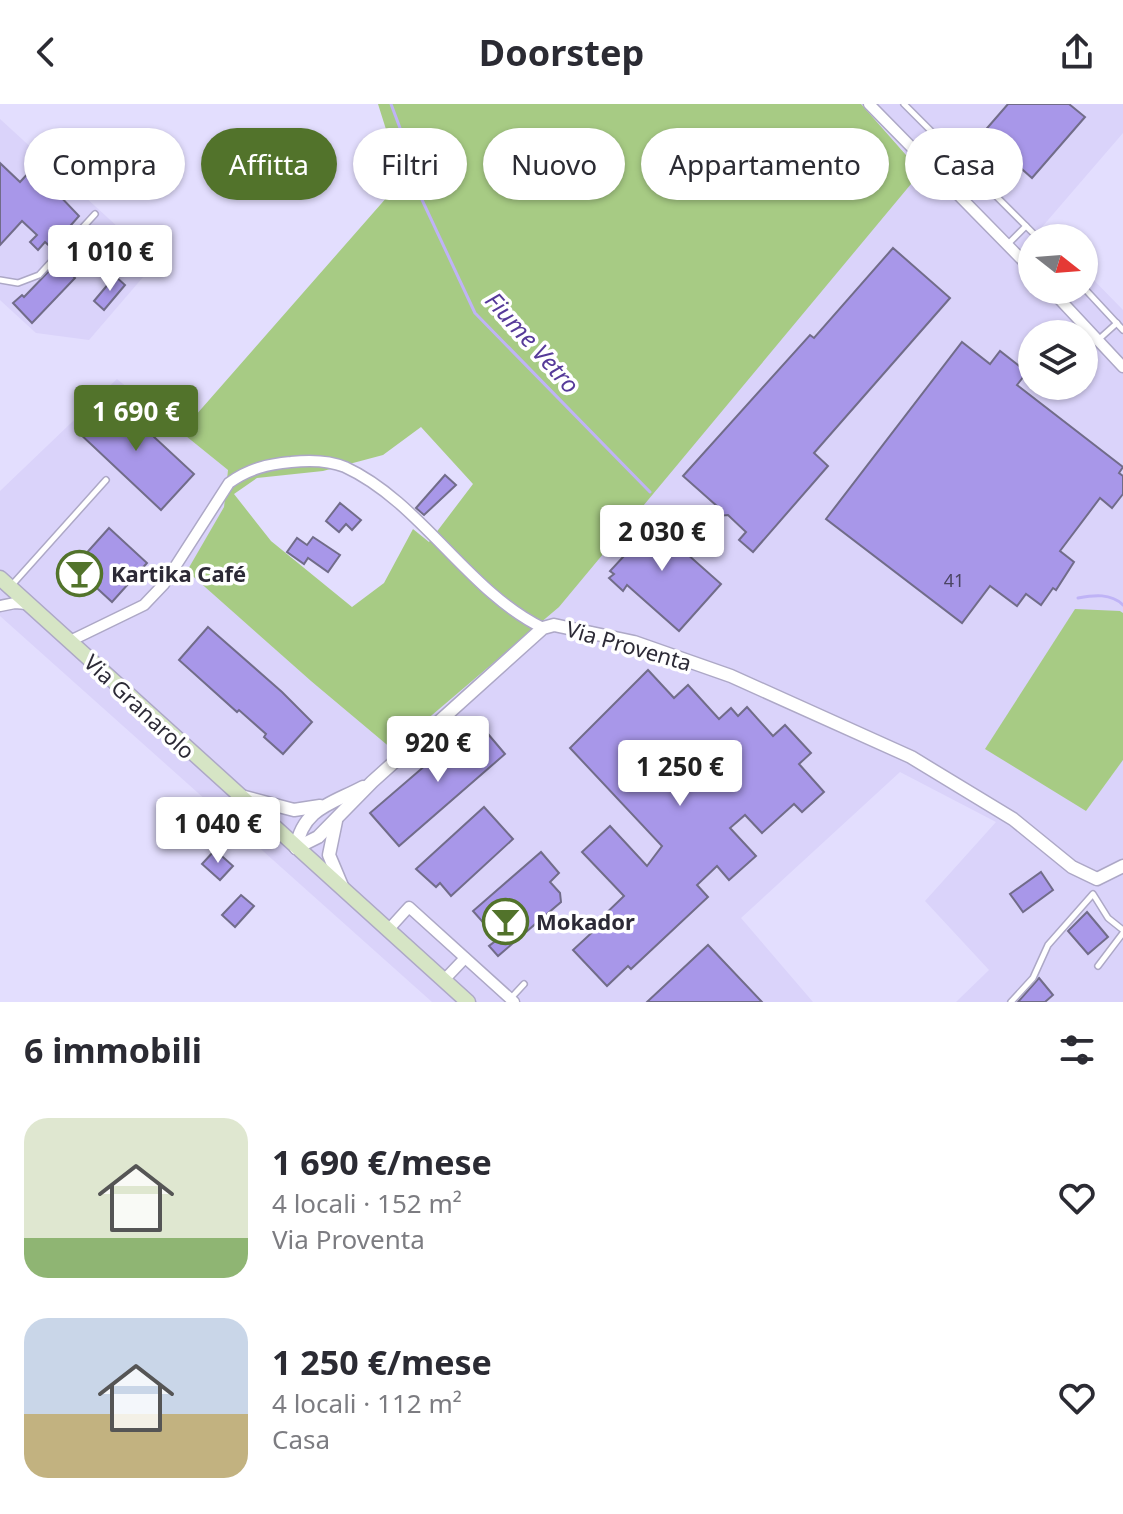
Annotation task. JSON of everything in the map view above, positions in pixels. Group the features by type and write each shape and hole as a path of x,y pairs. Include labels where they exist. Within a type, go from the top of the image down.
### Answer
{"main road":[{"name":"Via Granarolo","path":"5,582 468,1002"}],"street":[{"path":"869,104 905,141"},
{"path":"964,200 1018,255"},
{"path":"1064,304 1079,320"},
{"path":"1098,340 1123,367"},
{"name":"Via Proventa","path":"70,641 144,605 164,584 229,483 268,464 323,461 345,467 384,492 503,603 527,620 543,628 554,625 571,627 634,642 731,676 804,707 911,757 1013,819 1072,867 1097,879"},
{"path":"0,606 27,604"},
{"path":"296,848 308,844 336,821 372,782 543,628"},
{"path":"296,848 305,820 372,782"},
{"path":"237,794 294,810 328,805"},
{"path":"336,821 329,855 344,891"},
{"path":"1097,879 1123,866"},
{"path":"389,929 409,907 511,1001"},
{"path":"444,980 465,958"}],"lane":[{"path":"904,104 929,128"},
{"path":"1000,200 1024,224"},
{"path":"0,280 18,283 39,275 95,214"},
{"path":"1008,244 1018,234"},
{"path":"1098,303 1123,330"},
{"path":"1098,340 1117,323"},
{"path":"5,582 106,480"},
{"path":"1011,1002 1033,978 1048,945 1093,894 1097,879"},
{"path":"1093,894 1108,918 1123,932 1098,966"},
{"path":"511,1001 524,984"}],"shaded area":[{"path":"861,104 1123,104 1123,133 1045,224 1018,224 1018,304 1098,304 1098,284 1123,310 1123,613 1120,611 1086,811 1123,760 1123,1002 956,1002 989,970 925,901 996,822 900,772 741,918 813,1002 432,1002 0,616 0,491 117,379 228,470 224,507 188,571 311,681 905,184 905,200 1023,200 1023,128 905,128 905,153 889,135 889,128 882,128"},
{"path":"0,119 24,141 24,200 88,200 156,262 89,340 36,333 0,300"}],"green space":[{"path":"378,104 861,104 882,128 641,128 641,200 889,200 889,136 905,154 905,191 559,607 392,749 187,571 224,507 228,470 181,432 384,200 467,200 467,128 386,128","holes":["421,427 473,484 429,542 413,529 384,583 352,607 271,541 234,494 257,478 323,471 383,455"]},
{"path":"1075,609 1123,613 1123,760 1086,811 985,749"}],"building":[{"path":"1008,104 1069,104 1085,117 1032,178 1023,170 1023,128 987,128"},
{"path":"0,163 20,182 24,178 24,200 64,200 79,216 54,250 45,242 38,250 30,242 37,235 22,221 0,245"},
{"path":"75,244 88,256 71,274 75,278 32,323 13,303 22,295 24,297"},
{"path":"893,248 950,298 814,453 828,466 753,552 739,540 746,532 728,515 718,516 718,507 683,476 810,335 814,338"},
{"path":"115,276 125,285 104,310 94,301"},
{"path":"962,342 990,364 1000,351 1018,365 1018,400 1036,400 1123,467 1119,473 1123,476 1123,494 1112,508 1100,498 1060,551 1074,562 1056,590 1053,588 1041,605 1026,594 1017,606 990,586 962,623 826,519"},
{"path":"111,397 194,474 161,510 78,432"},
{"path":"445,475 456,485 424,515 416,508"},
{"path":"340,503 361,520 352,530 346,524 339,532 326,521"},
{"path":"642,514 721,584 679,631 627,585 623,591 609,578 614,574 610,571 624,556 613,547"},
{"path":"109,528 147,563 112,602 74,567"},
{"path":"313,537 340,555 328,572 308,558 304,564 287,552 297,538 307,545"},
{"path":"208,627 312,722 283,754 264,737 266,734 179,660"},
{"path":"648,670 674,698 688,685 719,719 731,708 738,716 747,707 773,736 785,725 811,753 799,764 824,792 802,812 794,804 762,833 745,815 730,828 756,856 729,880 717,866 697,885 708,897 631,969 628,966 607,986 573,950 599,926 596,923 624,896 582,852 610,826 647,866 662,846 570,748"},
{"path":"477,721 505,754 399,846 370,813"},
{"path":"484,807 513,839 451,896 440,883 436,887 416,869"},
{"path":"215,850 233,866 220,880 202,864"},
{"path":"541,852 559,873 550,882 560,893 561,902 498,956 489,946 498,939 473,911"},
{"path":"1041,872 1053,890 1023,912 1010,894"},
{"path":"241,895 254,906 235,927 222,915"},
{"path":"1087,912 1108,937 1088,954 1068,931"},
{"path":"708,945 762,1002 647,1002"},
{"path":"1039,978 1053,995 1045,1002 1018,1002"}],"waterway":[{"name":"Fiume Vetro","path":"391,104 406,144 409,172 475,313 650,492"},
{"name":"Fiume Vetro","path":"1078,598 1108,597 1123,605"}],"place":[{"name":"Kartika Café","path":"80,573"},
{"name":"Mokador","path":"505,921"}]}
